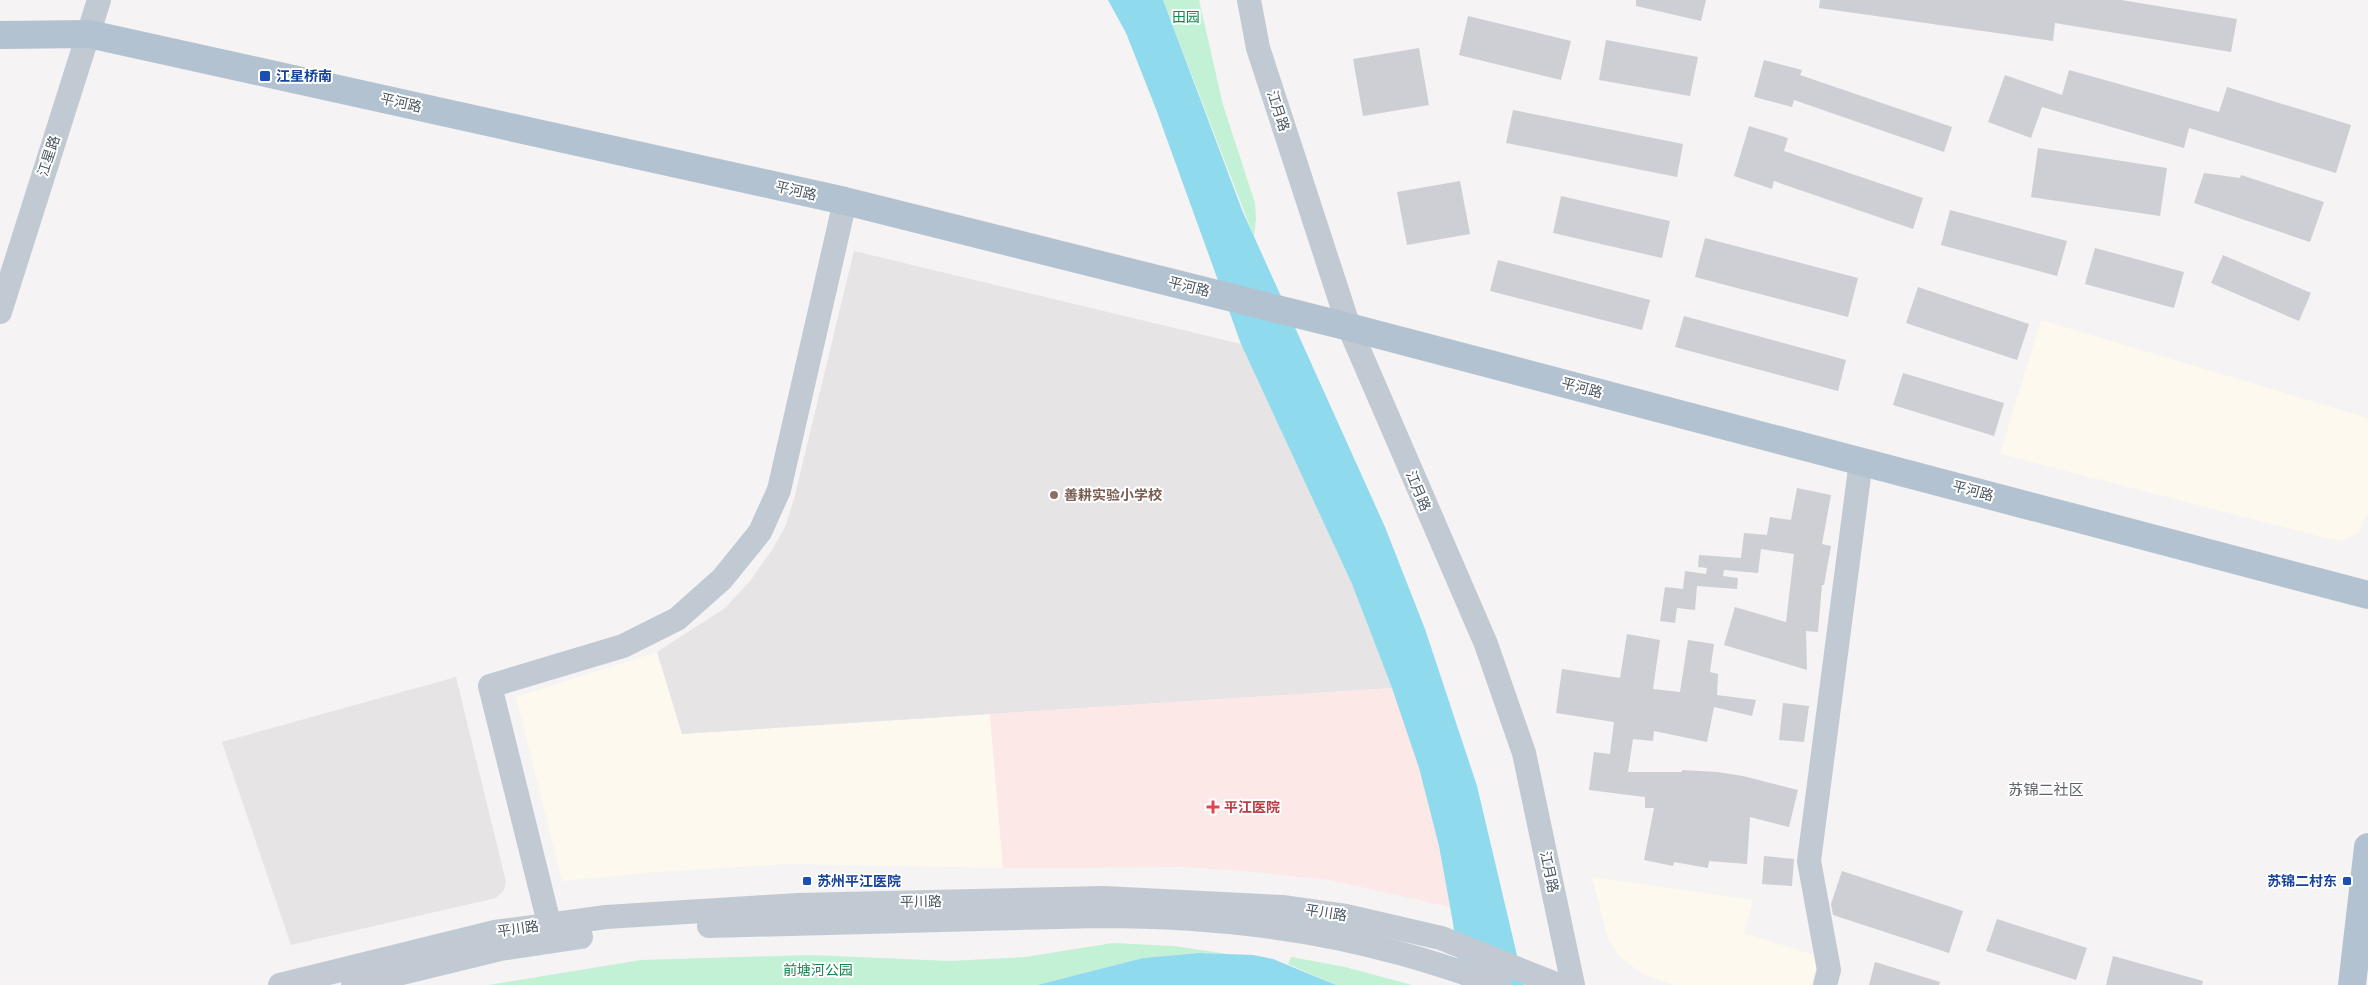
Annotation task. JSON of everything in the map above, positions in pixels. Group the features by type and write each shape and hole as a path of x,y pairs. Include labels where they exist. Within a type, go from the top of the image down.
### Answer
{"main road":[{"name":"平河路","path":"0,34 88,34 845,202 1306,316 2368,595"},
{"path":"2352,985 2368,847"}],"street":[{"name":"江星路","path":"0,312 99,0"},
{"name":"江月路","path":"1249,0 1258,48 1348,327 1486,644 1524,753 1573,985"},
{"path":"551,933 490,686 623,646 678,619 722,580 760,532 779,490 845,202"},
{"path":"1825,985 1829,970 1808,861 1862,461"},
{"name":"平川路","path":"353,985 500,949 551,933 648,913 798,905 1104,898 1303,909 1370,920 1441,938 1550,981"},
{"name":"平川路","path":"280,985 495,932 605,934 713,925 1129,916 1239,925 1323,936 1394,951 1500,985"}],"shaded area":[{"name":"善耕实验小学校","path":"854,251 1241,344 1352,584 1392,688 682,734 657,652 725,608 750,581 772,550 786,525 794,499"},
{"path":"2041,320 2368,418 2368,511 2360,531 2343,541 2330,539 2000,454"},
{"path":"657,652 682,734 990,714 1003,868 788,864 656,872 562,881 516,697"},
{"path":"456,677 506,882 504,890 496,898 291,945 222,742"},
{"name":"平江医院","path":"1392,688 1419,768 1439,846 1450,907 1330,880 1245,871 1183,867 1003,868 990,714"},
{"path":"1592,877 1753,900 1744,933 1820,957 1810,985 1674,985 1643,974 1620,957 1608,939"}],"green space":[{"name":"田园","path":"1163,0 1199,0 1223,105 1255,203 1254,237"},
{"name":"前塘河公园","path":"1113,943 1174,946 1228,954 1199,953 1143,958 1037,985 488,985 641,960 810,955 950,961 1025,957"},
{"path":"1291,957 1345,967 1412,985 1336,985 1288,964"}],"water":[{"path":"1108,0 1163,0 1242,210 1385,527 1425,629 1477,786 1524,985 1461,985 1453,923 1439,846 1419,768 1392,688 1352,584 1241,344 1156,109 1126,33"},
{"path":"1199,953 1253,955 1273,959 1336,985 1037,985 1143,958"}],"building":[{"path":"1636,0 1706,0 1701,21 1636,6"},
{"path":"1820,0 2121,0 2237,19 2231,52 2055,23 2053,41 1819,8"},
{"path":"1468,16 1571,41 1561,80 1459,55"},
{"path":"1606,40 1698,57 1690,96 1599,80"},
{"path":"1419,48 1429,105 1363,116 1353,59"},
{"path":"1764,60 1802,70 1800,75 1952,127 1944,152 1794,100 1792,107 1754,97"},
{"path":"2069,70 2219,112 2227,87 2351,125 2336,173 2189,128 2184,148 2042,107 2031,138 1988,122 2005,75 2062,95"},
{"path":"1513,110 1683,144 1677,177 1506,143"},
{"path":"1749,126 1788,138 1784,151 1923,198 1913,229 1774,181 1772,189 1734,176"},
{"path":"2038,148 2167,168 2160,216 2031,197"},
{"path":"2204,173 2240,178 2241,175 2324,202 2310,242 2194,203"},
{"path":"1460,181 1470,234 1407,245 1397,192"},
{"path":"1561,196 1670,221 1662,258 1553,233"},
{"path":"1950,210 2067,241 2057,276 1941,245"},
{"path":"1705,238 1858,278 1848,317 1695,277"},
{"path":"2095,248 2184,272 2174,308 2085,284"},
{"path":"2223,255 2311,293 2299,321 2211,283"},
{"path":"1498,260 1650,300 1642,330 1490,291"},
{"path":"1918,287 2029,324 2017,360 1906,323"},
{"path":"1684,316 1846,360 1838,391 1675,347"},
{"path":"1903,373 2004,403 1994,436 1893,405"},
{"path":"1797,488 1831,495 1822,544 1831,546 1824,585 1822,585 1818,632 1806,631 1807,670 1724,645 1735,607 1786,622 1794,554 1761,549 1758,573 1724,570 1723,576 1738,578 1737,589 1697,586 1695,610 1677,608 1675,623 1660,621 1665,587 1683,589 1685,571 1706,574 1707,568 1698,567 1699,555 1741,558 1744,533 1767,535 1770,517 1791,520"},
{"path":"1627,634 1660,640 1653,689 1680,692 1688,640 1714,644 1710,672 1718,674 1717,695 1756,700 1752,716 1714,707 1707,742 1654,731 1653,741 1633,739 1628,772 1682,772 1682,770 1717,772 1743,776 1798,790 1789,827 1750,817 1747,864 1709,861 1708,868 1674,862 1673,866 1644,860 1654,808 1645,808 1645,797 1589,790 1594,752 1610,754 1614,722 1556,713 1562,669 1620,678"},
{"path":"1783,703 1809,706 1804,742 1779,740"},
{"path":"1764,856 1794,859 1792,886 1762,884"},
{"path":"1842,871 1963,911 1949,953 1833,915 1831,904"},
{"path":"1997,919 2087,948 2076,980 1986,951"},
{"path":"2113,956 2203,981 2202,985 2106,985"},
{"path":"1875,962 1940,982 1939,985 1869,985"}],"place":[{"name":"江星桥南","path":"265,76"},
{"name":"善耕实验小学校","path":"1054,495"},
{"name":"平江医院","path":"1213,807"},
{"name":"苏州平江医院","path":"807,881"},
{"name":"苏锦二村东","path":"2347,881"}],"district":[{"name":"苏锦二社区","path":"2046,790"}]}
